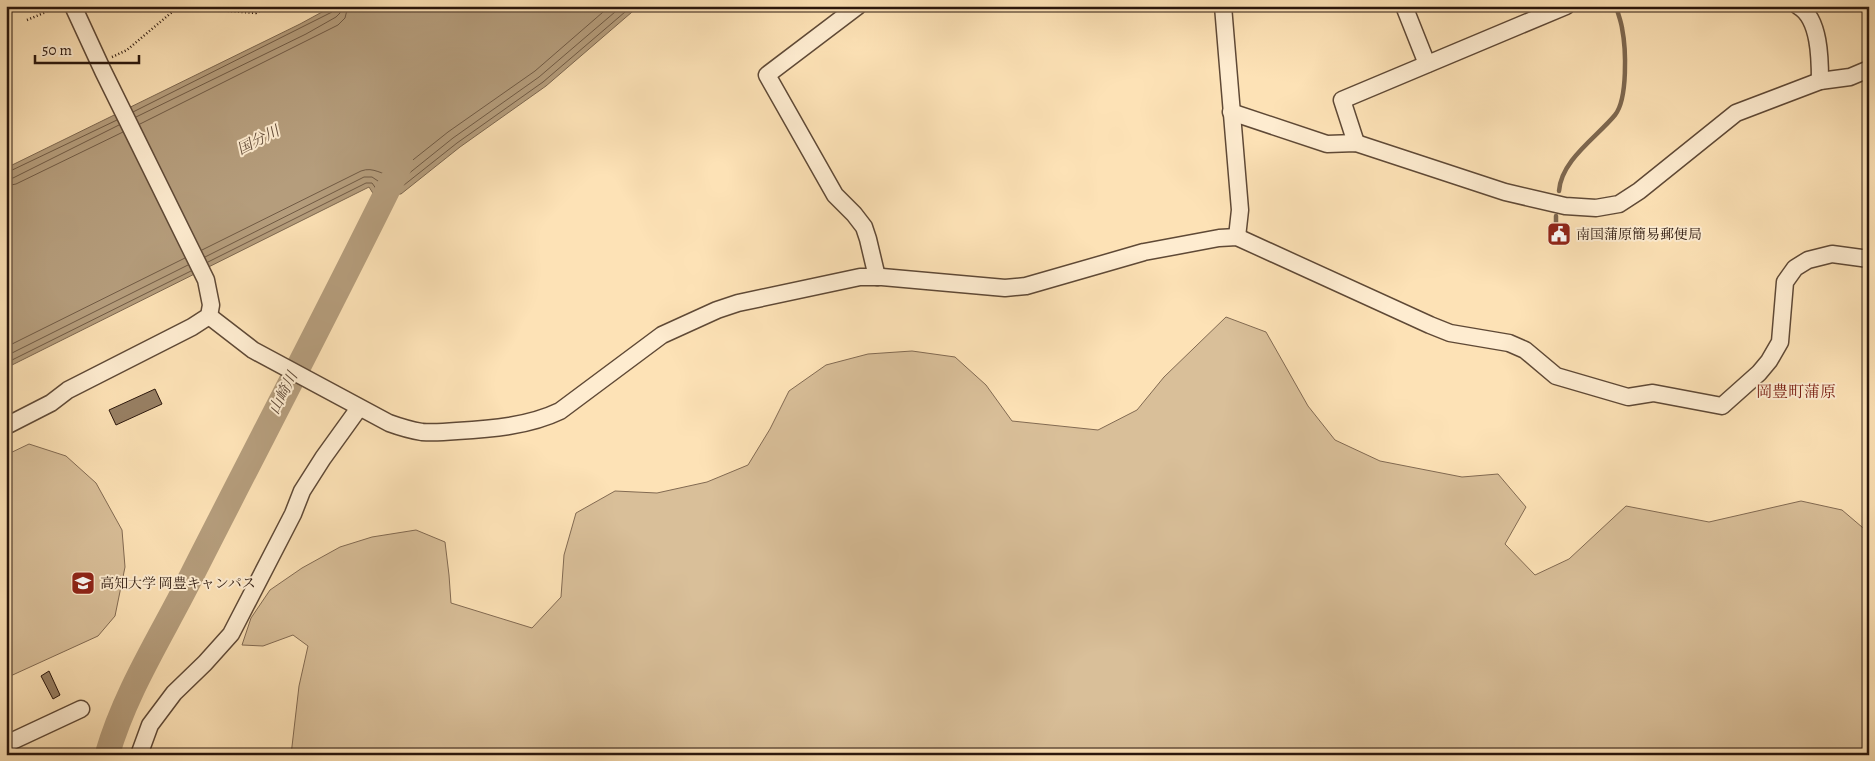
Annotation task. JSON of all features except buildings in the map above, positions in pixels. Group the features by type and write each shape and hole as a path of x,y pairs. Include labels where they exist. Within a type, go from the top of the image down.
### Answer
{"street":[{"path":"6,426 51,403 68,390 192,327 209,316 211,305 206,280 199,264 72,6"},
{"path":"858,6 767,75 835,195 864,227 877,277"},
{"path":"1223,6 1240,210 1237,237"},
{"path":"1404,6 1427,64"},
{"path":"1356,143 1342,100 1566,6"},
{"path":"1798,6 1803,9 1816,32 1820,81"},
{"path":"1231,112 1327,144 1356,143 1505,192 1565,206 1596,208 1619,204 1639,191 1736,113 1820,81 1867,73"},
{"path":"209,316 253,350 282,367 359,408 406,429 425,432 470,430 528,423 560,412 662,335 687,322 738,303 842,280 877,277 1004,288 1026,286 1144,252 1237,237 1430,325 1457,334 1509,343 1525,350 1556,376 1628,397 1653,393 1722,406 1759,373 1780,342 1785,282 1794,268 1808,260 1832,254 1869,259"},
{"path":"139,755 150,725 169,699 231,634 293,514 302,491 359,408"},
{"path":"6,744 81,710"}],"path":[{"path":"27,20 46,12 50,6"},
{"path":"101,67 127,50 178,7 256,13 268,6"}],"shaded area":[{"path":"1226,317 1266,332 1308,406 1335,440 1380,461 1462,477 1498,474 1526,507 1505,544 1535,575 1569,559 1626,506 1709,522 1801,501 1842,510 1869,533 1869,755 291,755 299,686 308,646 293,635 263,646 242,645 251,618 270,590 302,568 340,547 372,537 416,530 445,542 451,603 532,628 561,597 564,555 576,513 615,491 657,493 707,482 748,465 770,429 789,391 826,365 868,354 912,351 955,357 986,385 1012,421 1098,430 1137,410 1164,377"},
{"path":"29,444 66,456 96,483 122,530 125,567 115,616 98,636 6,678 6,455"}],"water":[{"name":"国分川","path":"333,6 639,6 546,86 460,147 401,194 374,195 369,187 6,368 6,168"}],"waterway":[{"path":"1559,191 1561,180 1573,159 1608,123 1619,107 1624,86 1625,60 1622,28 1616,6"},
{"name":"山崎川","path":"107,755 124,707 146,661 182,594 401,163"},
{"path":"1556,216 1556,224"}],"place":[{"name":"南国蒲原簡易郵便局","path":"1559,234"},
{"name":"高知大学 岡豊キャンパス","path":"83,583"}],"district":[{"name":"岡豊町蒲原","path":"1796,391"}]}
